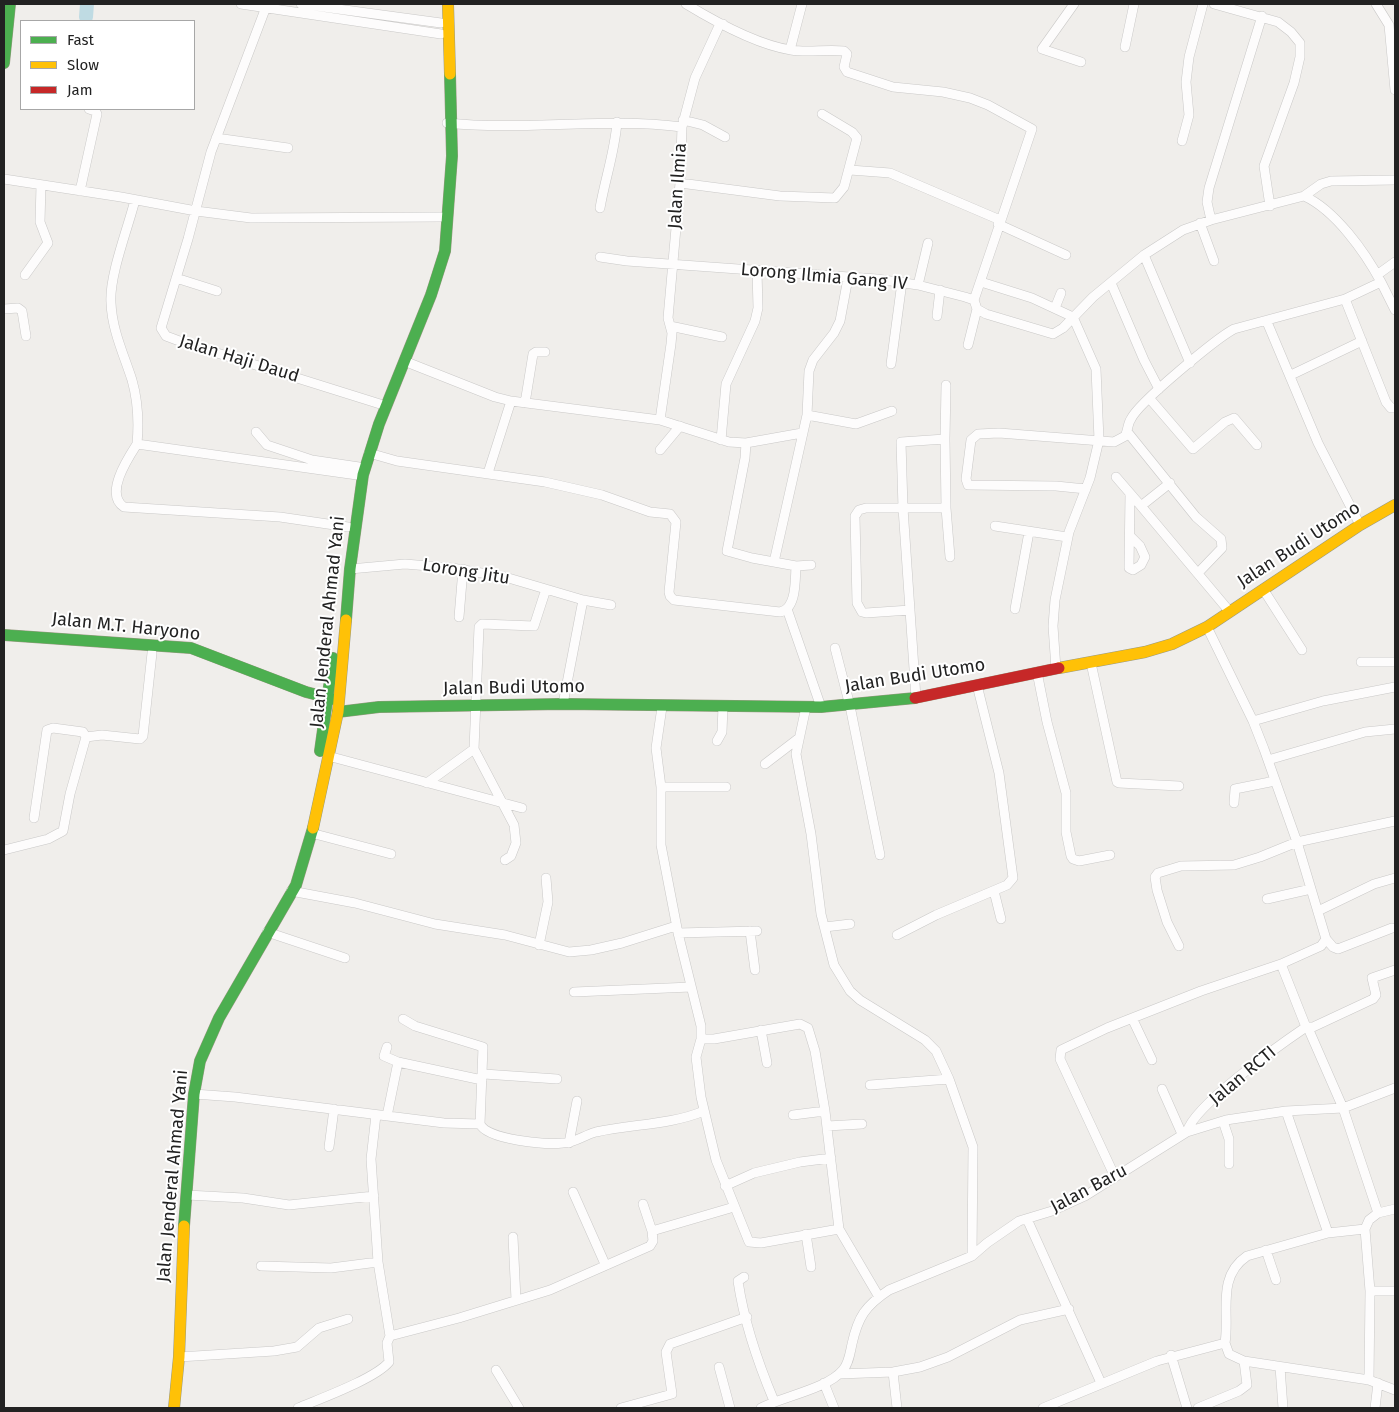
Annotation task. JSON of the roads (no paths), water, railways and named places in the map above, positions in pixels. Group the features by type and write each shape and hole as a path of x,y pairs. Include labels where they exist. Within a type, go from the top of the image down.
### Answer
{"main road":[{"path":"4,63 10,4"},
{"name":"Jalan Jenderal Ahmad Yani","path":"290,891 289,883 315,781 348,528 358,471 380,404 404,362 431,296 445,251 452,178 440,4"},
{"name":"Jalan Jenderal Ahmad Yani","path":"174,1408 179,1357 183,1234 194,1094 200,1061 208,1038 290,891 296,884 311,833 339,706 350,568 359,498 369,453 435,256 441,217 448,123 448,4"},
{"name":"Jalan Budi Utomo","path":"339,706 352,709 563,704 662,707 821,707 850,706 916,698 1161,648 1207,627 1360,525 1395,505"},
{"name":"Jalan M.T. Haryono","path":"4,635 191,648 306,692 326,703"},
{"name":"Jalan M.T. Haryono","path":"4,645 168,654 211,664 326,703"},
{"path":"326,703 339,706"}],"street":[{"path":"241,4 441,29"},
{"path":"301,4 441,29"},
{"path":"686,4 760,42 790,50 844,51 847,54 844,67 846,72 893,87 944,92 970,98 997,109 1032,129 999,222 981,282 968,345"},
{"path":"790,50 802,4"},
{"path":"1074,4 1042,49 1081,62"},
{"path":"1125,47 1134,4"},
{"path":"1182,140 1189,115 1186,82 1189,57 1203,4"},
{"path":"1214,4 1278,22 1291,32 1300,43 1301,50 1294,83 1265,160 1264,173 1270,206"},
{"path":"1376,4 1389,25 1395,90"},
{"name":"Jalan Haji Daud","path":"266,7 206,168 196,211 161,325 166,336 380,404"},
{"path":"1211,220 1207,202 1209,188 1262,16"},
{"path":"723,24 719,26 695,78 683,124 702,125 725,137"},
{"path":"80,191 97,114 92,110"},
{"path":"680,183 780,196 833,198 841,193 850,170 857,144 856,136 822,114"},
{"path":"600,208 607,172 615,149 616,122"},
{"name":"Jalan Ilmia","path":"448,123 645,122 683,124 680,183 668,318 671,344 660,420"},
{"path":"216,138 288,148"},
{"path":"850,170 890,174 999,222 1066,255"},
{"path":"4,179 196,211 260,218 441,217"},
{"path":"1073,317 1093,297 1144,256 1183,230 1200,223 1304,196 1321,184 1330,181 1395,180"},
{"path":"25,275 48,243 40,222 41,185"},
{"path":"1304,196 1318,205 1350,235 1379,278 1395,310"},
{"path":"135,200 116,269 110,300 118,341 136,397 138,418 137,444 123,467 116,492 122,506 280,517 348,528"},
{"path":"1200,223 1214,261"},
{"path":"918,285 928,243"},
{"path":"1144,256 1190,363"},
{"name":"Lorong Ilmia Gang IV","path":"600,257 902,282 940,290 976,304 1002,320 1053,334 1073,317"},
{"path":"1086,489 1056,486 968,485 966,479 971,440 978,434 999,433 1117,442 1126,434 1131,417 1159,389 1223,335 1234,328 1267,322 1345,299 1379,278 1395,262"},
{"path":"721,440 726,384 757,314 759,298 757,271"},
{"path":"176,278 217,291"},
{"path":"774,562 806,416 808,371 813,360 834,333 840,321 848,278"},
{"path":"891,364 902,282"},
{"path":"981,282 1055,308 1073,317 1096,369 1099,440 1086,489 1068,536 1053,618 1056,669"},
{"path":"1111,283 1144,360 1159,389"},
{"path":"937,316 940,290"},
{"path":"1055,308 1061,294"},
{"path":"1345,299 1386,402 1391,408 1395,408"},
{"path":"4,309 18,308 22,311 26,336"},
{"path":"1267,322 1291,375 1318,443 1360,525"},
{"path":"670,326 722,337"},
{"path":"1291,375 1362,341"},
{"path":"526,403 533,354 545,352"},
{"path":"404,362 447,376 495,397 511,401 660,420 721,440 746,443 802,432"},
{"path":"946,385 946,508 950,557"},
{"path":"1150,399 1192,449 1225,422 1234,418 1257,445"},
{"path":"488,473 511,401"},
{"path":"806,416 856,424 892,411"},
{"path":"660,450 680,426"},
{"path":"256,432 267,445 312,460 358,471"},
{"path":"1126,434 1132,437 1196,517 1222,542 1222,548 1198,573"},
{"path":"916,698 903,508 901,442 945,439"},
{"path":"746,443 745,458 727,551 796,566 811,565"},
{"path":"137,444 358,471"},
{"path":"369,453 397,461 488,473 571,488 613,498 650,512 670,514 676,522 669,592 674,600 780,612 787,609 793,596 796,566"},
{"path":"1116,477 1230,612"},
{"path":"1140,506 1170,483"},
{"path":"1130,494 1130,536"},
{"path":"910,610 862,612 857,603 855,516 859,510 866,508 946,508"},
{"path":"995,526 1068,536"},
{"path":"1015,609 1029,532"},
{"name":"Lorong Jitu","path":"350,568 405,564 463,569 505,577 581,602 611,605"},
{"path":"459,617 463,569"},
{"path":"505,860 514,850 516,834 510,816 500,802 491,779 474,749 479,625 534,626 546,589"},
{"path":"1262,590 1302,650"},
{"path":"563,704 581,602"},
{"path":"787,609 821,707"},
{"path":"1207,627 1253,721 1268,760 1297,842 1326,939 1333,948 1338,949 1392,928"},
{"path":"835,648 850,706 880,855"},
{"path":"86,737 102,735 140,738 143,736 152,653"},
{"path":"1361,662 1395,662"},
{"path":"1091,663 1117,782 1119,784 1179,786"},
{"path":"1038,672 1042,701 1066,793 1066,832 1072,856 1079,861 1110,855"},
{"path":"897,935 936,915 1011,882 1014,870 998,773 977,685"},
{"path":"1253,721 1323,701 1395,687"},
{"path":"717,741 722,737 722,706"},
{"path":"806,706 796,754 825,927 834,965 850,991 875,1011 925,1040 936,1051 949,1079 973,1146 972,1256"},
{"path":"662,707 656,748 661,787 661,845 677,930 701,1026 701,1038 696,1063 704,1111 716,1160 749,1242 761,1243 839,1229"},
{"path":"4,850 48,839 63,831 70,794 86,737 83,732 53,728 48,730 34,818"},
{"path":"1268,760 1365,732 1395,729"},
{"path":"765,764 799,738"},
{"path":"427,782 474,749"},
{"path":"328,756 522,808"},
{"path":"1234,803 1235,789 1274,781"},
{"path":"661,787 726,787"},
{"path":"1179,946 1157,890 1155,877 1158,873 1181,866 1234,865 1297,842 1395,821"},
{"path":"311,833 391,854"},
{"path":"539,945 548,902 546,878"},
{"path":"1318,911 1374,884 1395,878"},
{"path":"1268,899 1311,889"},
{"path":"290,891 355,903 435,924 496,934 569,952 591,950 677,930 754,931 755,970"},
{"path":"994,891 1001,919"},
{"path":"825,927 850,924"},
{"path":"267,932 345,958"},
{"path":"1115,1177 1059,1055 1061,1050 1132,1018 1227,981 1281,964 1320,946 1326,939"},
{"path":"1281,964 1343,1108 1378,1213"},
{"name":"Jalan RCTI","path":"1184,1133 1192,1122 1240,1075 1307,1028 1373,999 1376,995 1372,978 1395,970"},
{"path":"574,992 691,987"},
{"path":"1132,1018 1152,1060"},
{"path":"402,1019 416,1026 483,1047 480,1124 483,1129 502,1136 550,1143 569,1143 594,1133 668,1121 704,1111"},
{"path":"701,1038 714,1039 800,1024 808,1028 815,1050 825,1111 839,1229 879,1297"},
{"path":"761,1030 767,1063"},
{"path":"387,1048 384,1056 398,1062 483,1077 557,1079"},
{"path":"387,1116 398,1062"},
{"path":"870,1085 949,1079"},
{"name":"Jalan Baru","path":"839,1374 848,1361 855,1332 864,1310 889,1290 972,1256 1008,1227 1027,1218 1065,1205 1115,1177 1184,1133 1223,1120 1286,1111 1343,1108 1395,1088"},
{"path":"1162,1089 1184,1133"},
{"path":"194,1094 456,1124 480,1124"},
{"path":"569,1143 576,1101"},
{"path":"329,1147 334,1109"},
{"path":"793,1116 825,1111"},
{"path":"1286,1111 1328,1232"},
{"path":"298,1408 366,1377 386,1366 389,1362 386,1343 390,1336 378,1262 371,1159 376,1115"},
{"path":"1223,1120 1229,1139 1229,1164"},
{"path":"827,1126 862,1124"},
{"path":"726,1186 754,1173 800,1162 831,1158"},
{"path":"573,1192 605,1264"},
{"path":"187,1195 289,1204 374,1196"},
{"path":"390,1336 459,1318 550,1290 605,1264 650,1246 653,1240 652,1231 643,1204"},
{"path":"652,1231 734,1207"},
{"path":"1369,1380 1370,1291 1365,1229 1369,1220 1378,1213 1395,1208"},
{"path":"1027,1218 1101,1383"},
{"path":"1365,1229 1328,1232 1258,1251 1239,1261 1225,1296 1226,1343 1229,1354 1244,1361 1369,1380 1395,1390"},
{"path":"806,1234 811,1267"},
{"path":"513,1237 516,1300"},
{"path":"1266,1250 1276,1280"},
{"path":"261,1266 331,1268 378,1262"},
{"path":"744,1277 738,1281 768,1406 824,1383 839,1374 893,1372 920,1367 948,1358 1020,1320 1069,1309"},
{"path":"1370,1291 1395,1291"},
{"path":"621,1408 672,1394 666,1352 670,1344 747,1317"},
{"path":"179,1357 274,1351 297,1346 319,1328 348,1319"},
{"path":"1043,1408 1171,1355 1226,1343"},
{"path":"1171,1355 1187,1408"},
{"path":"1198,1408 1239,1391 1247,1385 1244,1361"},
{"path":"1280,1366 1282,1408"},
{"path":"719,1367 730,1408"},
{"path":"496,1370 519,1408"},
{"path":"893,1372 897,1408"},
{"path":"824,1383 834,1408"},
{"path":"1375,1408 1378,1383"}],"waterway":[{"path":"86,17 87,4"}]}
